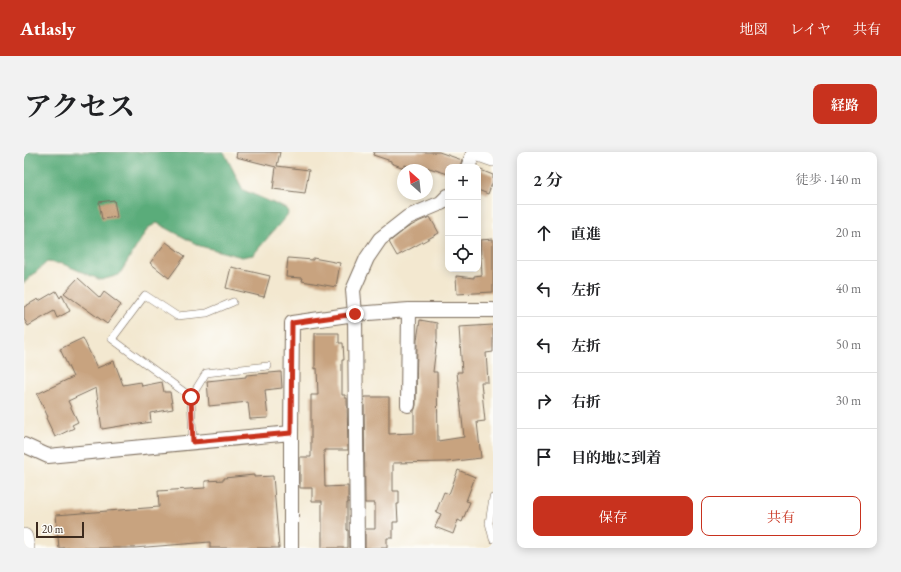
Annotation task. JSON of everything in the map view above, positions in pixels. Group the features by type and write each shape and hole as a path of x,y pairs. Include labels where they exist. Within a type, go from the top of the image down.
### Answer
{"street":[{"path":"469,164 475,152 493,158"},
{"path":"357,548 355,314 353,290 367,258 380,238 408,217 441,203 445,199"},
{"path":"408,310 408,405"},
{"path":"291,548 292,323 355,314 408,310 493,310"},
{"path":"24,445 48,456 291,433"},
{"path":"24,537 26,548"}],"lane":[{"path":"191,397 112,339 146,295 177,316 207,313 233,302"},
{"path":"193,442 191,397 206,373 268,366"},
{"path":"493,498 490,524 493,538"}],"green space":[{"path":"24,152 224,152 243,190 287,209 288,214 253,255 242,257 200,246 157,223 148,228 119,275 101,280 63,264 47,262 24,283"}],"building":[{"path":"237,152 280,152 277,166 309,170 305,193 273,189 276,167 236,157"},
{"path":"374,152 439,152 462,160 461,164 445,164 445,173 433,169 433,164 397,164 397,165 391,163 391,161 373,155"},
{"path":"481,170 493,175 493,181 488,194 481,191"},
{"path":"114,200 117,217 102,219 99,202"},
{"path":"430,217 439,233 397,256 389,242 407,228"},
{"path":"493,239 493,292 457,294 456,276 474,278 474,276 482,275 481,240"},
{"path":"166,242 185,256 169,278 150,263"},
{"path":"288,258 313,260 313,258 340,263 336,287 302,281 303,278 286,277"},
{"path":"231,267 270,276 264,297 226,288"},
{"path":"78,278 100,298 104,292 121,305 107,324 64,293"},
{"path":"56,291 60,298 62,295 70,311 57,318 54,311 28,326 24,319 24,307 38,299 39,301"},
{"path":"420,320 437,323 437,339 433,372 437,372 438,441 464,437 457,372 462,372 459,327 493,325 493,352 486,353 488,382 481,382 485,421 477,422 481,458 447,462 393,463 393,491 399,491 399,504 397,504 398,522 393,522 393,538 387,538 387,548 365,548 365,529 375,529 375,503 365,503 364,397 389,397 389,434 414,433 417,340"},
{"path":"315,333 339,333 339,343 343,343 344,360 342,360 342,395 345,395 345,398 347,398 348,450 324,450 325,487 348,486 348,548 322,548 322,501 312,501 312,488 300,488 300,457 311,457 311,395 318,395 317,368 315,369"},
{"path":"83,338 97,368 114,361 123,385 141,382 142,386 162,382 164,392 170,392 173,409 150,413 151,422 102,429 96,388 68,401 78,422 72,425 74,428 55,437 46,418 48,417 37,394 73,377 60,349"},
{"path":"281,372 282,388 265,390 268,418 250,419 248,402 209,406 207,381 246,377 246,375"},
{"path":"458,470 475,477 466,501 470,502 462,522 458,520 453,534 435,527 441,514 436,512 444,492 449,494"},
{"path":"254,475 254,477 273,476 279,548 210,548 210,542 134,548 59,548 56,515 159,507 158,491 205,488 205,481 224,480 224,478"}],"route":[{"path":"191,397 193,442 291,433 292,323 355,314"}]}
